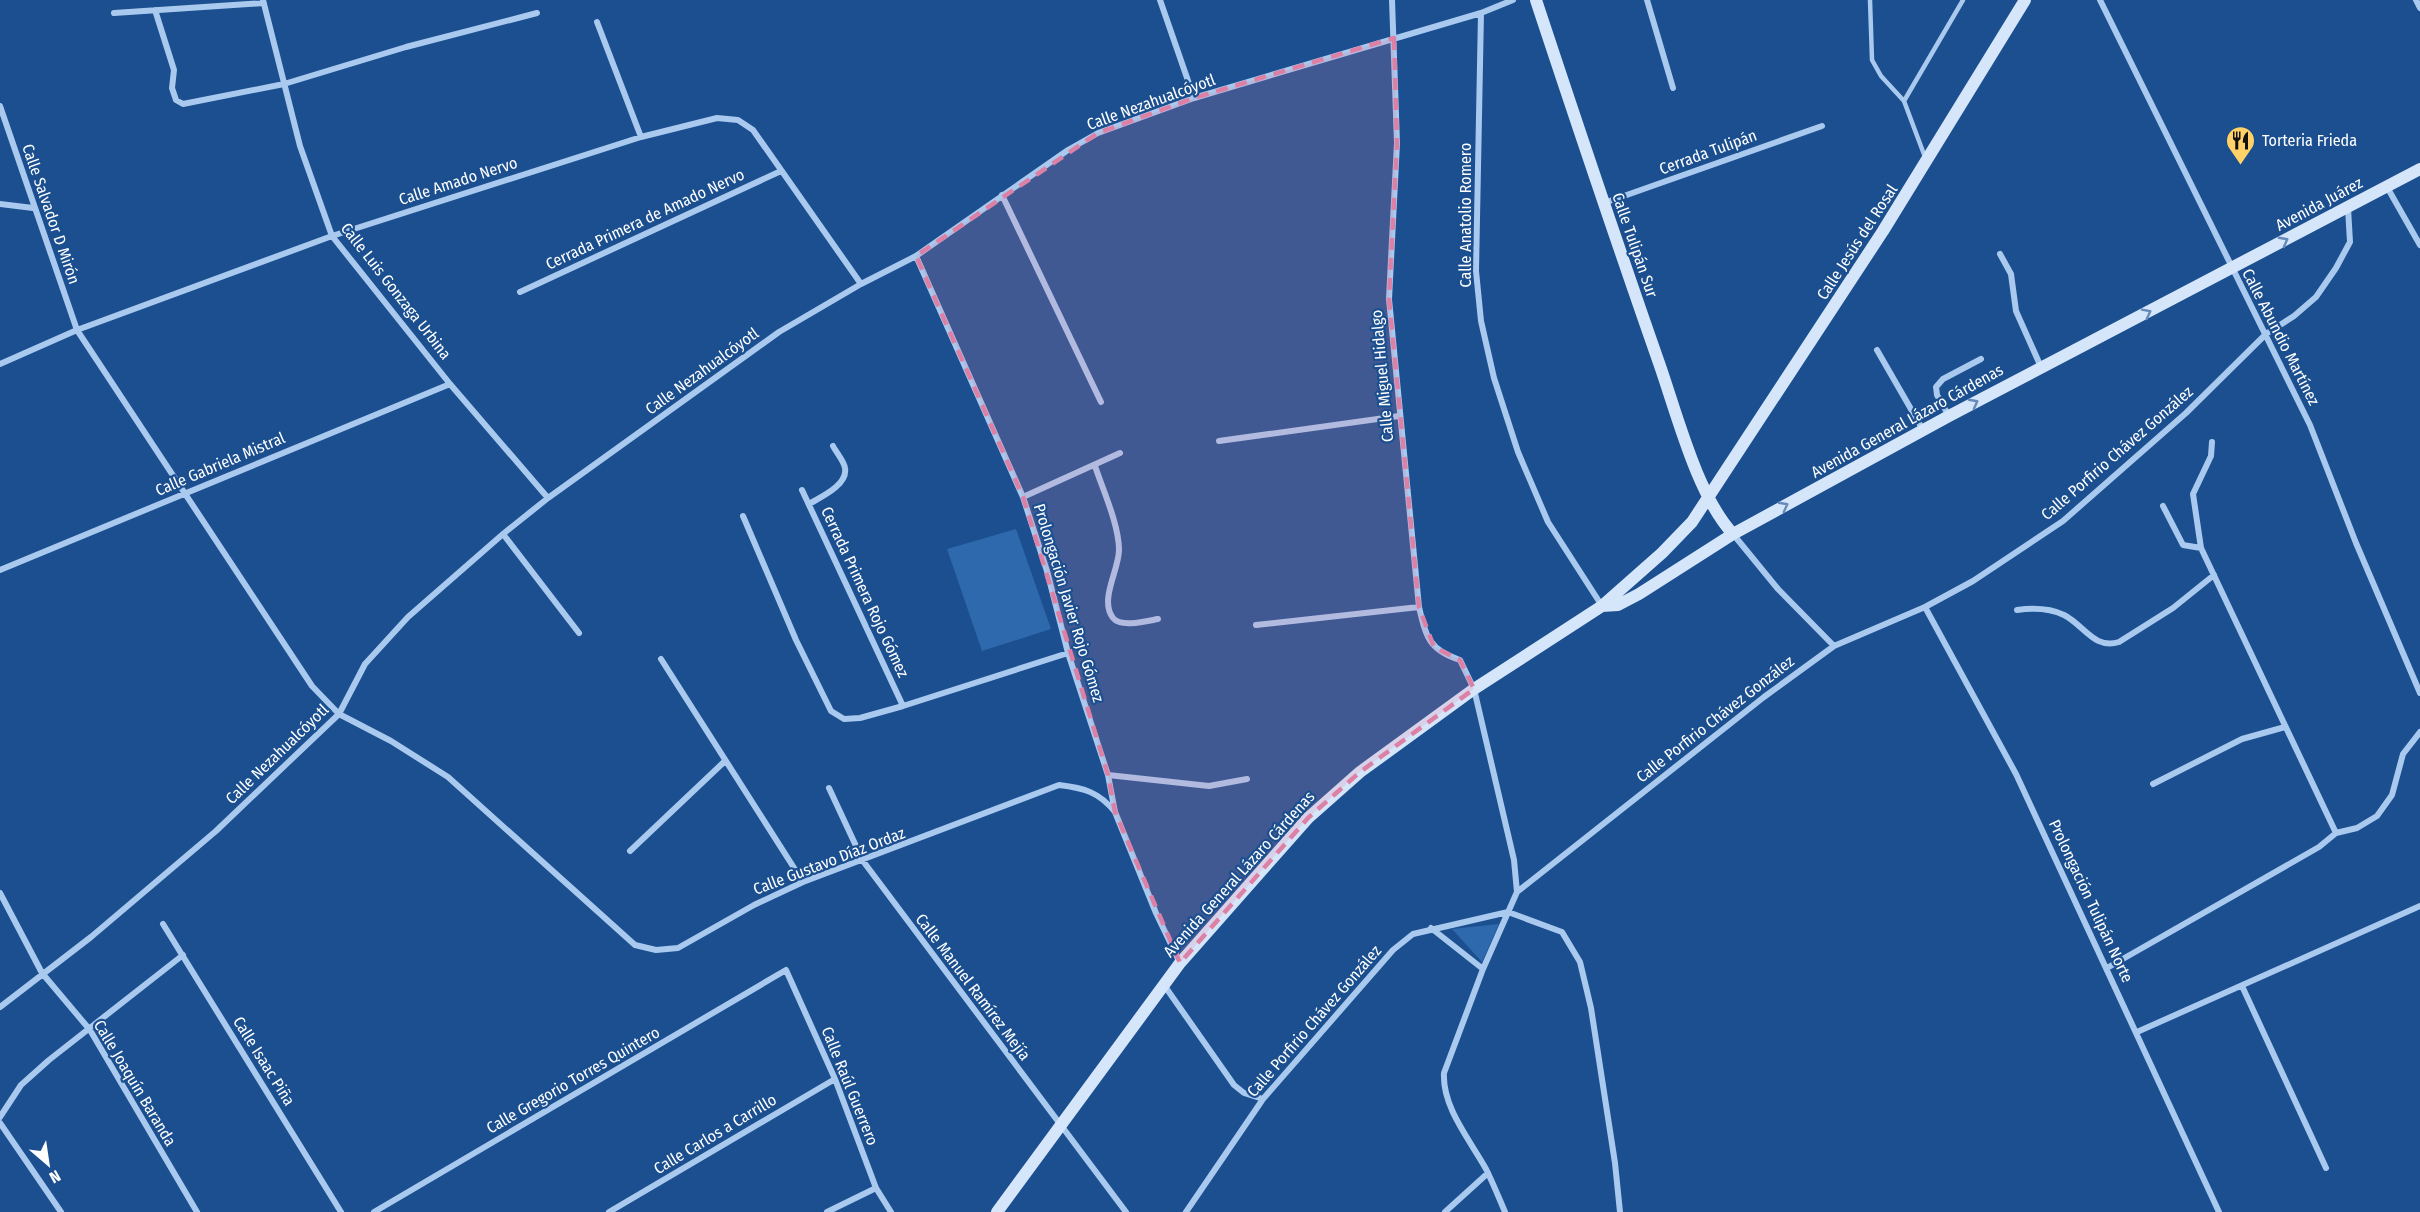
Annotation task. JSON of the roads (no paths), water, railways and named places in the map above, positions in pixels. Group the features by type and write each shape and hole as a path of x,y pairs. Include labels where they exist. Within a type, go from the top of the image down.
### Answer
{"street":[{"path":"1160,0 1194,98"},
{"name":"Calle Miguel Hidalgo","path":"1392,0 1397,143 1389,299 1398,416 1419,607 1425,633 1434,647 1444,655 1460,660 1474,689 1514,860 1517,892"},
{"name":"Calle Nezahualcóyotl","path":"0,1007 90,937 216,831 339,714 365,664 408,617 503,534 548,498 779,332 861,284 916,256 1068,150 1098,133 1194,98 1481,13 1513,0"},
{"name":"Calle Tulipán Sur","path":"1536,0 1603,204 1692,459 1721,520 1733,534"},
{"path":"1647,0 1673,88"},
{"name":"Calle Jesús del Rosal","path":"1710,498 1927,162 2025,0"},
{"name":"Calle Abundio Martínez","path":"2100,0 2310,425 2356,543 2420,693"},
{"path":"2416,0 2420,8"},
{"path":"114,13 264,2"},
{"name":"Calle Luis Gonzaga Urbina","path":"264,2 300,146 332,236 450,384 548,498"},
{"path":"155,10 174,70 172,88 176,100 183,104 284,84 406,47 537,13"},
{"name":"Calle Anatolio Romero","path":"1481,13 1476,271 1481,321 1494,378 1518,452 1548,522 1602,606"},
{"path":"597,22 641,137"},
{"name":"Calle Salvador D Mirón","path":"0,106 33,208 77,330 185,494"},
{"name":"Calle Amado Nervo","path":"0,364 77,330 332,236 641,137 717,118 738,120 753,130 861,284"},
{"name":"Cerrada Tulipán","path":"1603,204 1822,126"},
{"name":"Avenida Juárez","path":"2233,269 2420,169"},
{"name":"Cerrada Primera de Amado Nervo","path":"520,292 781,171"},
{"path":"2386,187 2420,246"},
{"path":"1002,195 1101,402"},
{"path":"0,204 33,208"},
{"name":"Calle Porfirio Chávez González","path":"1517,892 1764,697 1834,646 1925,607 1973,581 2063,520 2186,414 2266,334 2294,316 2316,297 2350,242 2348,208"},
{"path":"2000,254 2011,274 2016,311 2041,367"},
{"name":"Prolongación Javier Rojo Gómez","path":"916,256 1023,497 1047,571 1068,653 1108,775 1115,812 1156,913 1180,963"},
{"name":"Avenida General Lázaro Cárdenas","path":"1602,606 1618,605 1639,594 1733,534 1923,430 2233,269"},
{"path":"1877,350 1923,430"},
{"path":"1949,416 1937,395 1936,387 1943,379 1981,359"},
{"name":"Calle Gabriela Mistral","path":"0,570 450,384"},
{"path":"1220,441 1398,416"},
{"path":"2212,442 2211,456 2193,494 2201,548 2336,833"},
{"path":"809,504 833,489 844,478 845,467 833,446"},
{"path":"1023,497 1120,453"},
{"path":"1095,465 1111,511 1119,550 1109,599 1112,617 1126,623 1158,620"},
{"name":"Cerrada Primera Rojo Gómez","path":"802,490 903,706"},
{"name":"Calle Gustavo Díaz Ordaz","path":"185,494 312,686 339,714 391,741 448,777 635,945 657,950 678,948 754,904 803,882 1059,785 1085,788 1103,798 1115,812"},
{"name":"Avenida General Lázaro Cárdenas","path":"997,1212 1061,1128 1180,963 1308,818 1359,772 1474,689 1602,606 1662,553 1692,522 1710,498"},
{"path":"2163,506 2183,546 2201,548"},
{"path":"743,516 831,711 844,719 860,718 903,706 1068,653"},
{"path":"503,534 579,633"},
{"path":"1733,534 1778,589 1834,646"},
{"path":"2017,610 2041,609 2065,615 2100,643 2109,645 2119,642 2173,608 2214,575"},
{"path":"1256,625 1419,607"},
{"name":"Prolongación Tulipán Norte","path":"1925,607 2016,774 2219,1212"},
{"path":"661,659 803,882"},
{"path":"2153,784 2242,739 2285,727"},
{"path":"2107,968 2319,847 2336,833 2357,828 2378,816 2392,795 2403,754 2420,732"},
{"path":"630,851 725,760"},
{"path":"1108,775 1209,786 1247,778"},
{"name":"Calle Manuel Ramírez Mejía","path":"829,788 863,861 1126,1212"},
{"path":"1505,1212 1488,1173 1443,1088 1444,1073 1483,969 1517,892"},
{"name":"Calle Joaquín Baranda","path":"0,893 42,973 90,1030 197,1212"},
{"path":"2137,1032 2420,906"},
{"path":"1508,912 1562,932 1580,962 1593,1019 1615,1163 1620,1212"},
{"name":"Calle Porfirio Chávez González","path":"1186,1212 1263,1099 1393,950 1413,934 1431,928 1508,912"},
{"name":"Calle Isaac Piña","path":"163,924 341,1212"},
{"path":"1431,928 1483,969"},
{"path":"0,1117 21,1085 49,1060 183,955"},
{"name":"Calle Raúl Guerrero","path":"786,970 835,1079 876,1188 891,1212"},
{"name":"Calle Gregorio Torres Quintero","path":"374,1212 786,970"},
{"path":"1164,985 1234,1085 1244,1093 1263,1099"},
{"path":"2242,986 2326,1168"},
{"name":"Calle Carlos a Carrillo","path":"609,1212 835,1079"},
{"path":"0,1123 61,1212"},
{"path":"1445,1212 1488,1173"},
{"path":"827,1212 876,1188"}],"lane":[{"path":"1870,0 1872,60 1881,76 1904,101 1927,162"},
{"path":"1904,101 1963,0"}],"place":[{"name":"Torteria Frieda","path":"2241,166"}]}
